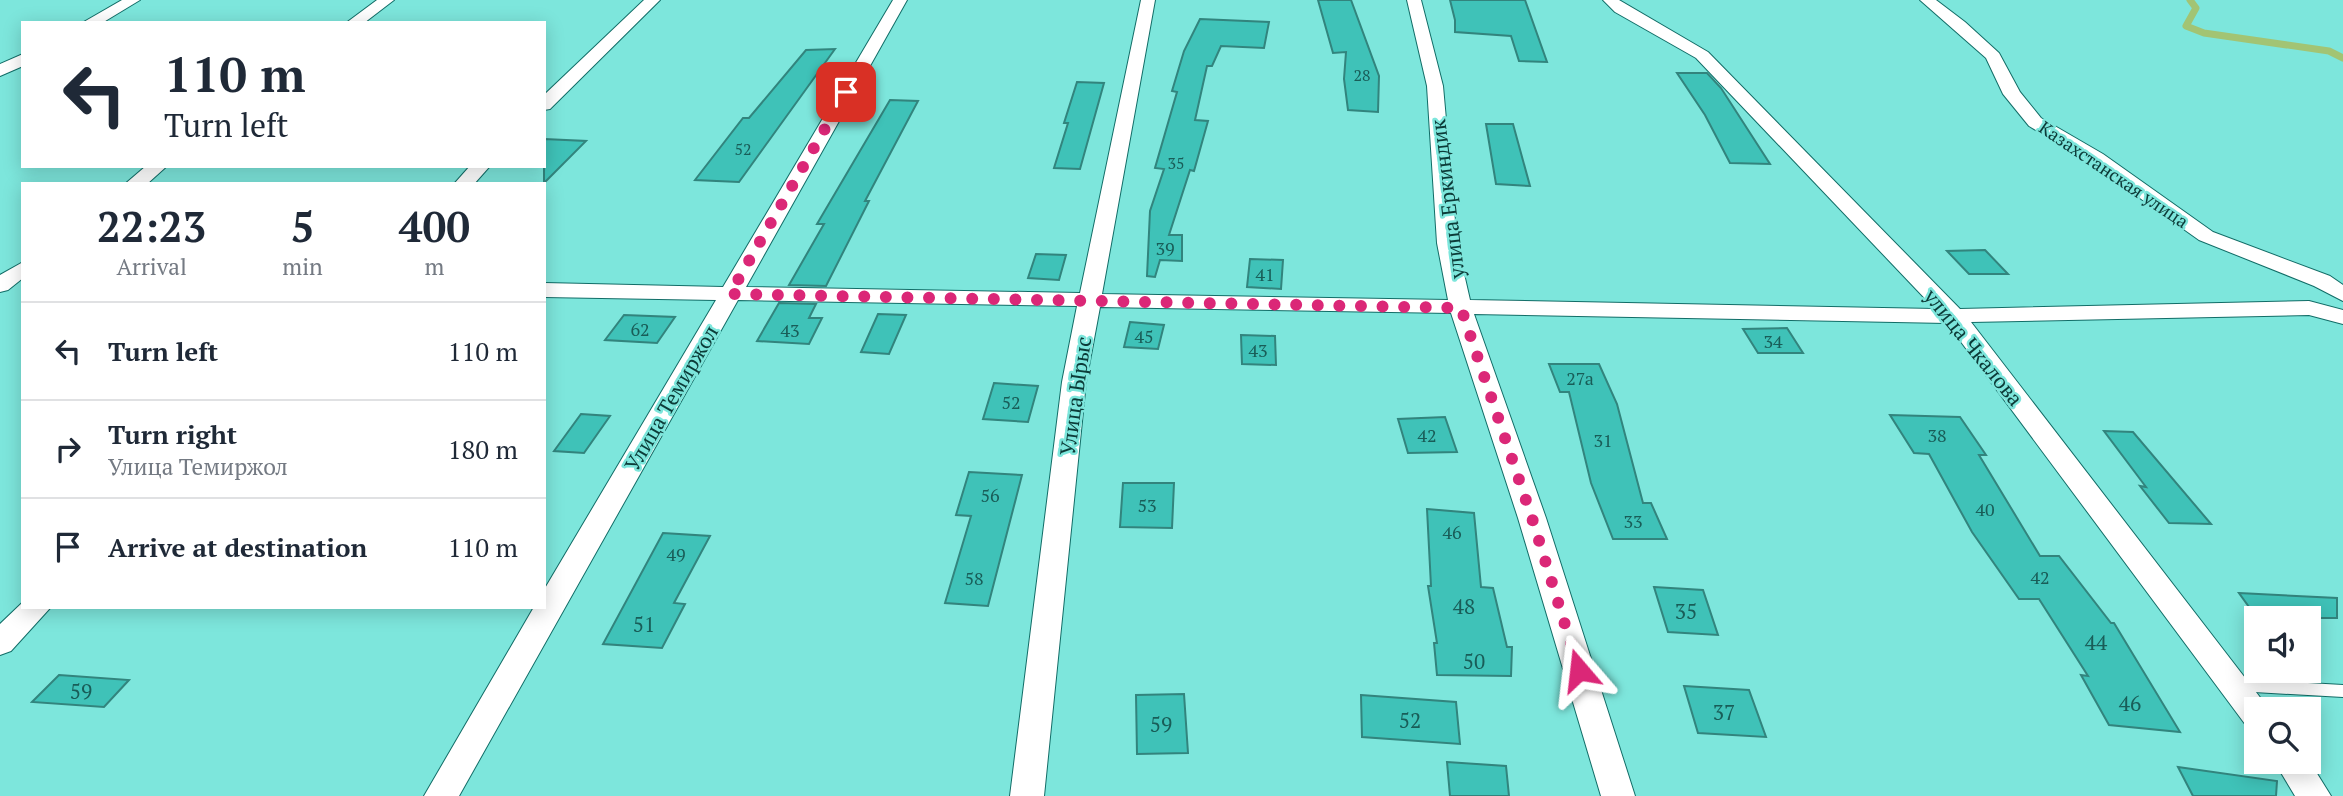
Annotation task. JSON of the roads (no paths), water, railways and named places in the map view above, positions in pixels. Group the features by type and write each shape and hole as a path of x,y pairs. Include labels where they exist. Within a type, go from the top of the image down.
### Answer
{"street":[{"path":"94,21 133,0"},
{"path":"357,21 387,0"},
{"path":"546,103 653,0"},
{"name":"Улица Темиржол","path":"441,796 900,0"},
{"name":"Улица Ырыс","path":"1027,796 1074,382 1149,0"},
{"name":"улица Еркиндик","path":"1414,0 1435,86 1447,243 1461,308 1532,518 1618,796"},
{"name":"улица Чкалова","path":"1611,0 1620,9 1702,55 1954,316 2244,699"},
{"name":"Казахстанская улица","path":"1927,0 1961,25 1993,56 2012,94 2035,122 2096,158 2206,236 2322,281 2343,294"},
{"path":"0,71 21,60"},
{"path":"137,182 155,168"},
{"path":"465,182 479,168"},
{"path":"0,285 17,269"},
{"path":"546,290 1954,316 2309,308 2343,317"},
{"path":"0,643 34,609"},
{"path":"2300,774 2314,796"}],"lane":[{"path":"2233,685 2343,691"}],"waterway":[{"path":"2190,0 2196,8 2186,26 2204,33 2329,51 2343,58"}]}
